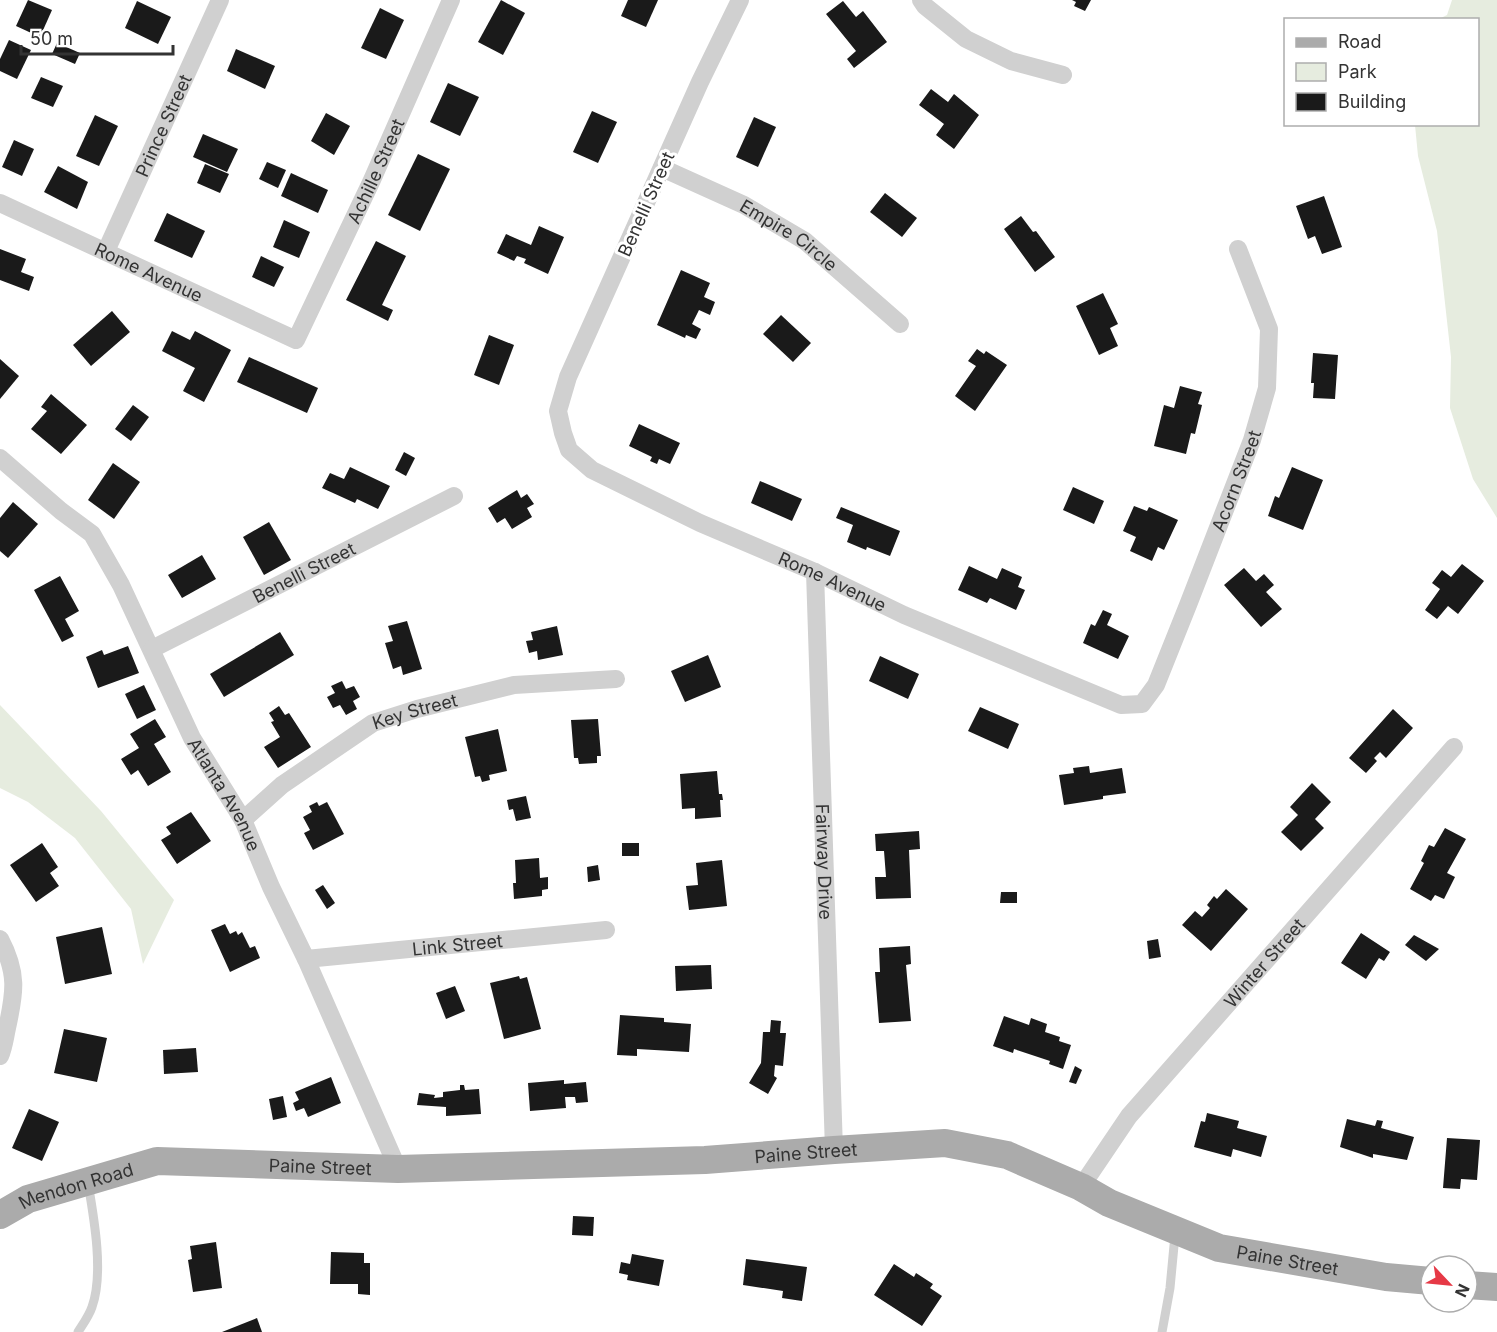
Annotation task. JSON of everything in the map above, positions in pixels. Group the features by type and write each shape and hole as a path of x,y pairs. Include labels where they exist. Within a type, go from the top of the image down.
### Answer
{"main road":[{"name":"Paine Street","path":"157,1161 398,1168 705,1160 834,1149 945,1143 1007,1155 1081,1186 1109,1203 1219,1248 1386,1278 1419,1280"},
{"name":"Mendon Road","path":"0,1215 28,1199 157,1161"},
{"path":"1479,1286 1497,1287"}],"street":[{"name":"Prince Street","path":"106,251 220,0"},
{"name":"Achille Street","path":"296,340 372,180 451,0"},
{"name":"Benelli Street","path":"558,411 568,377 700,82 740,0"},
{"path":"921,0 925,6 966,39 1011,61 1063,75"},
{"name":"Empire Circle","path":"662,168 744,205 805,241 900,324"},
{"name":"Rome Avenue","path":"0,203 296,340"},
{"name":"Acorn Street","path":"1142,704 1156,685 1184,615 1252,440 1267,388 1269,329 1238,249"},
{"name":"Rome Avenue","path":"558,411 569,450 592,470 700,523 815,572 904,615 1121,705 1142,704"},
{"name":"Atlanta Avenue","path":"0,458 61,511 92,534 121,585 192,738 243,820 398,1168"},
{"name":"Benelli Street","path":"152,649 454,496"},
{"name":"Fairway Drive","path":"815,572 834,1149"},
{"name":"Key Street","path":"243,820 282,785 372,723 417,708 514,685 616,679"},
{"name":"Winter Street","path":"1081,1186 1129,1116 1454,747"},
{"name":"Link Street","path":"306,959 606,930"},
{"path":"0,939 7,953 14,994 0,1056"}],"lane":[{"path":"78,1332 92,1307 97,1274 95,1220 88,1181"},
{"path":"1162,1332 1170,1288 1176,1230"}],"green space":[{"path":"1452,0 1497,0 1497,518 1473,479 1450,408 1451,357 1437,231 1418,156 1415,126 1479,126 1479,18 1441,18 1447,15"},
{"path":"0,705 101,811 174,900 143,964 131,909 75,838 28,802 0,788"}],"building":[{"path":"28,0 52,10 40,37 16,26"},
{"path":"501,0 525,13 503,55 478,42"},
{"path":"628,0 658,0 646,27 621,16"},
{"path":"1072,0 1091,0 1085,11 1074,6 1076,2"},
{"path":"137,1 171,17 158,44 125,28"},
{"path":"843,1 856,17 863,11 887,42 854,68 847,59 856,51 826,14"},
{"path":"380,8 404,20 386,59 361,48"},
{"path":"9,40 31,50 17,79 0,71 0,59"},
{"path":"57,43 80,53 75,64 52,54"},
{"path":"236,49 275,66 265,89 227,71"},
{"path":"41,77 63,86 53,107 31,98"},
{"path":"448,83 479,97 460,136 430,122"},
{"path":"931,89 948,102 954,94 979,115 954,149 936,135 944,124 919,105"},
{"path":"592,111 617,122 598,163 573,152"},
{"path":"326,113 350,126 334,155 311,141"},
{"path":"95,115 118,126 99,166 76,156"},
{"path":"754,117 776,127 758,167 736,157"},
{"path":"203,134 238,149 227,172 193,157"},
{"path":"14,140 34,149 22,176 2,167"},
{"path":"418,154 450,169 420,231 388,215"},
{"path":"267,162 286,170 278,188 259,179"},
{"path":"205,164 229,174 220,193 197,183"},
{"path":"58,166 88,182 77,209 44,192"},
{"path":"291,173 328,190 318,213 281,196"},
{"path":"885,193 917,218 902,237 870,212"},
{"path":"1324,196 1342,247 1322,254 1315,236 1308,239 1296,206"},
{"path":"167,213 205,231 192,258 154,241"},
{"path":"1021,216 1033,232 1036,231 1055,257 1035,272 1004,229"},
{"path":"284,220 310,232 299,258 273,247"},
{"path":"539,226 564,237 548,274 524,263 526,259 517,256 514,261 497,253 506,234 531,245"},
{"path":"376,241 406,256 382,305 393,310 388,321 346,300"},
{"path":"0,249 26,259 21,272 34,277 29,291 0,280"},
{"path":"261,256 284,267 274,287 252,277"},
{"path":"681,270 710,283 704,297 715,302 710,315 699,310 692,324 701,329 696,339 686,335 685,338 657,325"},
{"path":"1103,293 1118,324 1110,328 1118,346 1099,355 1076,306"},
{"path":"112,311 130,332 91,366 73,345"},
{"path":"781,315 811,343 793,362 763,334"},
{"path":"172,331 190,340 195,331 231,350 204,402 183,391 195,368 162,351"},
{"path":"489,335 514,345 499,385 474,375"},
{"path":"977,349 984,354 986,351 1007,365 975,411 955,396 976,366 968,361"},
{"path":"1313,353 1338,355 1335,399 1313,398 1314,383 1311,383"},
{"path":"249,357 318,388 307,413 237,382"},
{"path":"0,359 19,376 0,399"},
{"path":"1180,386 1202,392 1198,404 1202,405 1195,434 1191,433 1186,454 1154,446 1164,405 1174,408"},
{"path":"51,394 87,425 61,454 31,429 47,411 41,407"},
{"path":"133,405 149,417 131,441 115,429"},
{"path":"639,424 680,443 670,464 659,459 657,464 650,461 652,457 629,446"},
{"path":"404,452 415,458 406,476 395,470"},
{"path":"113,463 140,482 114,519 88,500"},
{"path":"350,467 390,486 378,509 357,499 355,503 322,488 330,473 344,479"},
{"path":"1292,467 1323,480 1303,530 1268,516 1275,496 1279,498"},
{"path":"760,481 802,499 792,521 751,503"},
{"path":"1073,487 1104,501 1094,524 1063,510"},
{"path":"517,490 521,498 527,494 534,504 527,508 532,517 512,529 505,518 497,523 488,508"},
{"path":"13,502 38,524 8,558 0,551 0,518"},
{"path":"1134,506 1147,511 1149,507 1178,520 1164,550 1158,547 1152,561 1130,551 1136,537 1123,531"},
{"path":"841,507 900,531 890,556 847,542 853,525 836,518"},
{"path":"269,522 291,560 264,575 243,537"},
{"path":"202,555 216,579 182,598 168,575"},
{"path":"1462,564 1484,581 1458,614 1448,606 1437,619 1425,610 1440,589 1432,583 1442,570 1451,577"},
{"path":"969,566 997,579 1002,568 1022,577 1018,587 1025,590 1016,610 990,598 987,603 958,590"},
{"path":"1244,568 1256,581 1264,574 1274,585 1266,592 1282,609 1261,627 1224,585"},
{"path":"60,576 79,611 65,619 74,636 62,642 34,590"},
{"path":"1103,610 1112,614 1107,625 1129,636 1118,659 1083,643 1091,624 1095,626"},
{"path":"407,621 422,669 403,675 401,666 393,669 385,643 393,641 388,626"},
{"path":"557,626 563,655 538,660 537,651 529,653 526,641 533,640 531,632"},
{"path":"280,632 294,655 224,697 210,674"},
{"path":"128,646 139,673 98,688 86,657 102,650 104,655"},
{"path":"708,655 721,687 685,702 671,671"},
{"path":"880,656 919,674 908,699 869,681"},
{"path":"342,681 346,689 354,686 360,697 353,701 357,709 346,715 340,705 333,708 327,697 335,693 331,686"},
{"path":"144,685 156,710 137,719 125,694"},
{"path":"279,706 285,715 289,713 311,747 278,768 264,747 280,737 271,722 274,721 269,713"},
{"path":"980,707 1019,724 1008,749 968,731"},
{"path":"1393,709 1413,728 1386,758 1380,752 1374,758 1377,761 1366,773 1349,758"},
{"path":"155,719 166,737 154,744 171,772 148,786 138,770 131,775 121,759 139,748 130,734"},
{"path":"598,719 601,756 597,756 597,763 579,764 578,758 574,758 571,720"},
{"path":"498,729 507,771 489,775 490,780 482,782 480,776 475,777 465,737"},
{"path":"1089,766 1090,773 1122,768 1126,793 1064,805 1059,775 1074,773 1073,768"},
{"path":"717,771 719,794 722,794 723,800 720,800 721,817 695,819 695,808 682,809 680,774"},
{"path":"1312,783 1331,802 1315,819 1324,828 1301,851 1281,832 1298,815 1290,807"},
{"path":"526,796 531,818 516,821 513,809 509,810 507,800"},
{"path":"317,802 319,806 327,802 344,834 313,850 304,833 310,830 303,817 312,812 309,806"},
{"path":"191,812 211,841 177,864 161,840 171,834 166,827"},
{"path":"1445,828 1466,839 1447,873 1455,877 1444,899 1435,895 1431,901 1410,889 1424,863 1421,861 1429,845 1434,847"},
{"path":"919,831 920,849 909,850 911,898 876,899 875,877 886,877 884,851 876,851 875,834"},
{"path":"42,843 58,867 50,873 59,886 36,902 10,865"},
{"path":"622,843 639,843 639,856 622,856"},
{"path":"539,858 540,878 548,877 548,889 542,890 542,896 514,899 515,860"},
{"path":"722,860 727,906 689,910 686,886 698,885 696,863"},
{"path":"598,865 600,880 588,882 587,867"},
{"path":"323,885 335,903 327,909 315,890"},
{"path":"1226,889 1248,909 1211,951 1182,925 1195,911 1202,917 1210,908 1207,905 1214,896 1217,899"},
{"path":"1001,892 1017,892 1017,903 1000,903"},
{"path":"225,924 230,934 236,931 238,935 242,932 250,948 255,946 260,958 230,972 211,930"},
{"path":"102,927 112,974 65,984 56,937"},
{"path":"1361,933 1390,952 1384,961 1379,958 1366,979 1341,963"},
{"path":"1414,935 1439,949 1426,961 1405,945"},
{"path":"1158,939 1161,957 1149,959 1147,941"},
{"path":"910,946 911,964 906,965 911,1021 879,1023 875,972 880,972 879,948"},
{"path":"711,965 712,989 676,991 675,966"},
{"path":"519,976 520,979 527,977 541,1029 504,1039 490,983"},
{"path":"455,986 465,1011 446,1019 436,993"},
{"path":"620,1015 664,1018 664,1022 691,1024 689,1052 637,1049 637,1056 617,1055"},
{"path":"1004,1016 1029,1025 1031,1018 1047,1024 1045,1032 1060,1037 1059,1041 1071,1045 1063,1069 1049,1064 1050,1061 1014,1049 1013,1053 993,1046"},
{"path":"771,1020 781,1021 780,1033 786,1033 783,1066 775,1065 774,1076 777,1078 768,1094 749,1083 761,1063 763,1032 770,1032"},
{"path":"64,1029 107,1038 97,1082 54,1073"},
{"path":"196,1048 198,1072 164,1074 163,1050"},
{"path":"1075,1066 1082,1070 1076,1084 1069,1082"},
{"path":"331,1077 341,1103 308,1117 304,1108 296,1111 293,1103 299,1100 295,1092"},
{"path":"564,1080 564,1084 586,1082 588,1102 576,1103 575,1097 565,1097 566,1108 530,1111 528,1083"},
{"path":"460,1085 464,1085 465,1090 479,1089 481,1114 446,1116 446,1107 417,1105 419,1093 435,1095 434,1098 443,1097 443,1092 460,1090"},
{"path":"283,1096 287,1117 273,1120 269,1099"},
{"path":"29,1109 59,1122 42,1161 12,1148"},
{"path":"1207,1113 1239,1121 1237,1128 1267,1136 1261,1157 1233,1149 1231,1157 1194,1147 1201,1121 1205,1122"},
{"path":"1347,1119 1375,1126 1377,1120 1383,1121 1381,1128 1414,1137 1407,1160 1373,1154 1373,1158 1340,1147"},
{"path":"1447,1138 1480,1140 1477,1180 1461,1179 1460,1189 1443,1188"},
{"path":"573,1216 594,1217 593,1236 572,1235"},
{"path":"216,1242 222,1288 193,1292 188,1260 192,1259 190,1246"},
{"path":"331,1252 364,1253 364,1263 370,1263 370,1295 358,1294 358,1284 330,1284"},
{"path":"632,1254 664,1260 659,1286 627,1280 628,1275 619,1273 621,1262 630,1264"},
{"path":"746,1259 807,1267 802,1301 782,1298 783,1291 743,1285"},
{"path":"894,1264 914,1277 916,1273 933,1284 930,1288 942,1296 922,1326 874,1295"},
{"path":"257,1318 262,1332 222,1332"}]}
